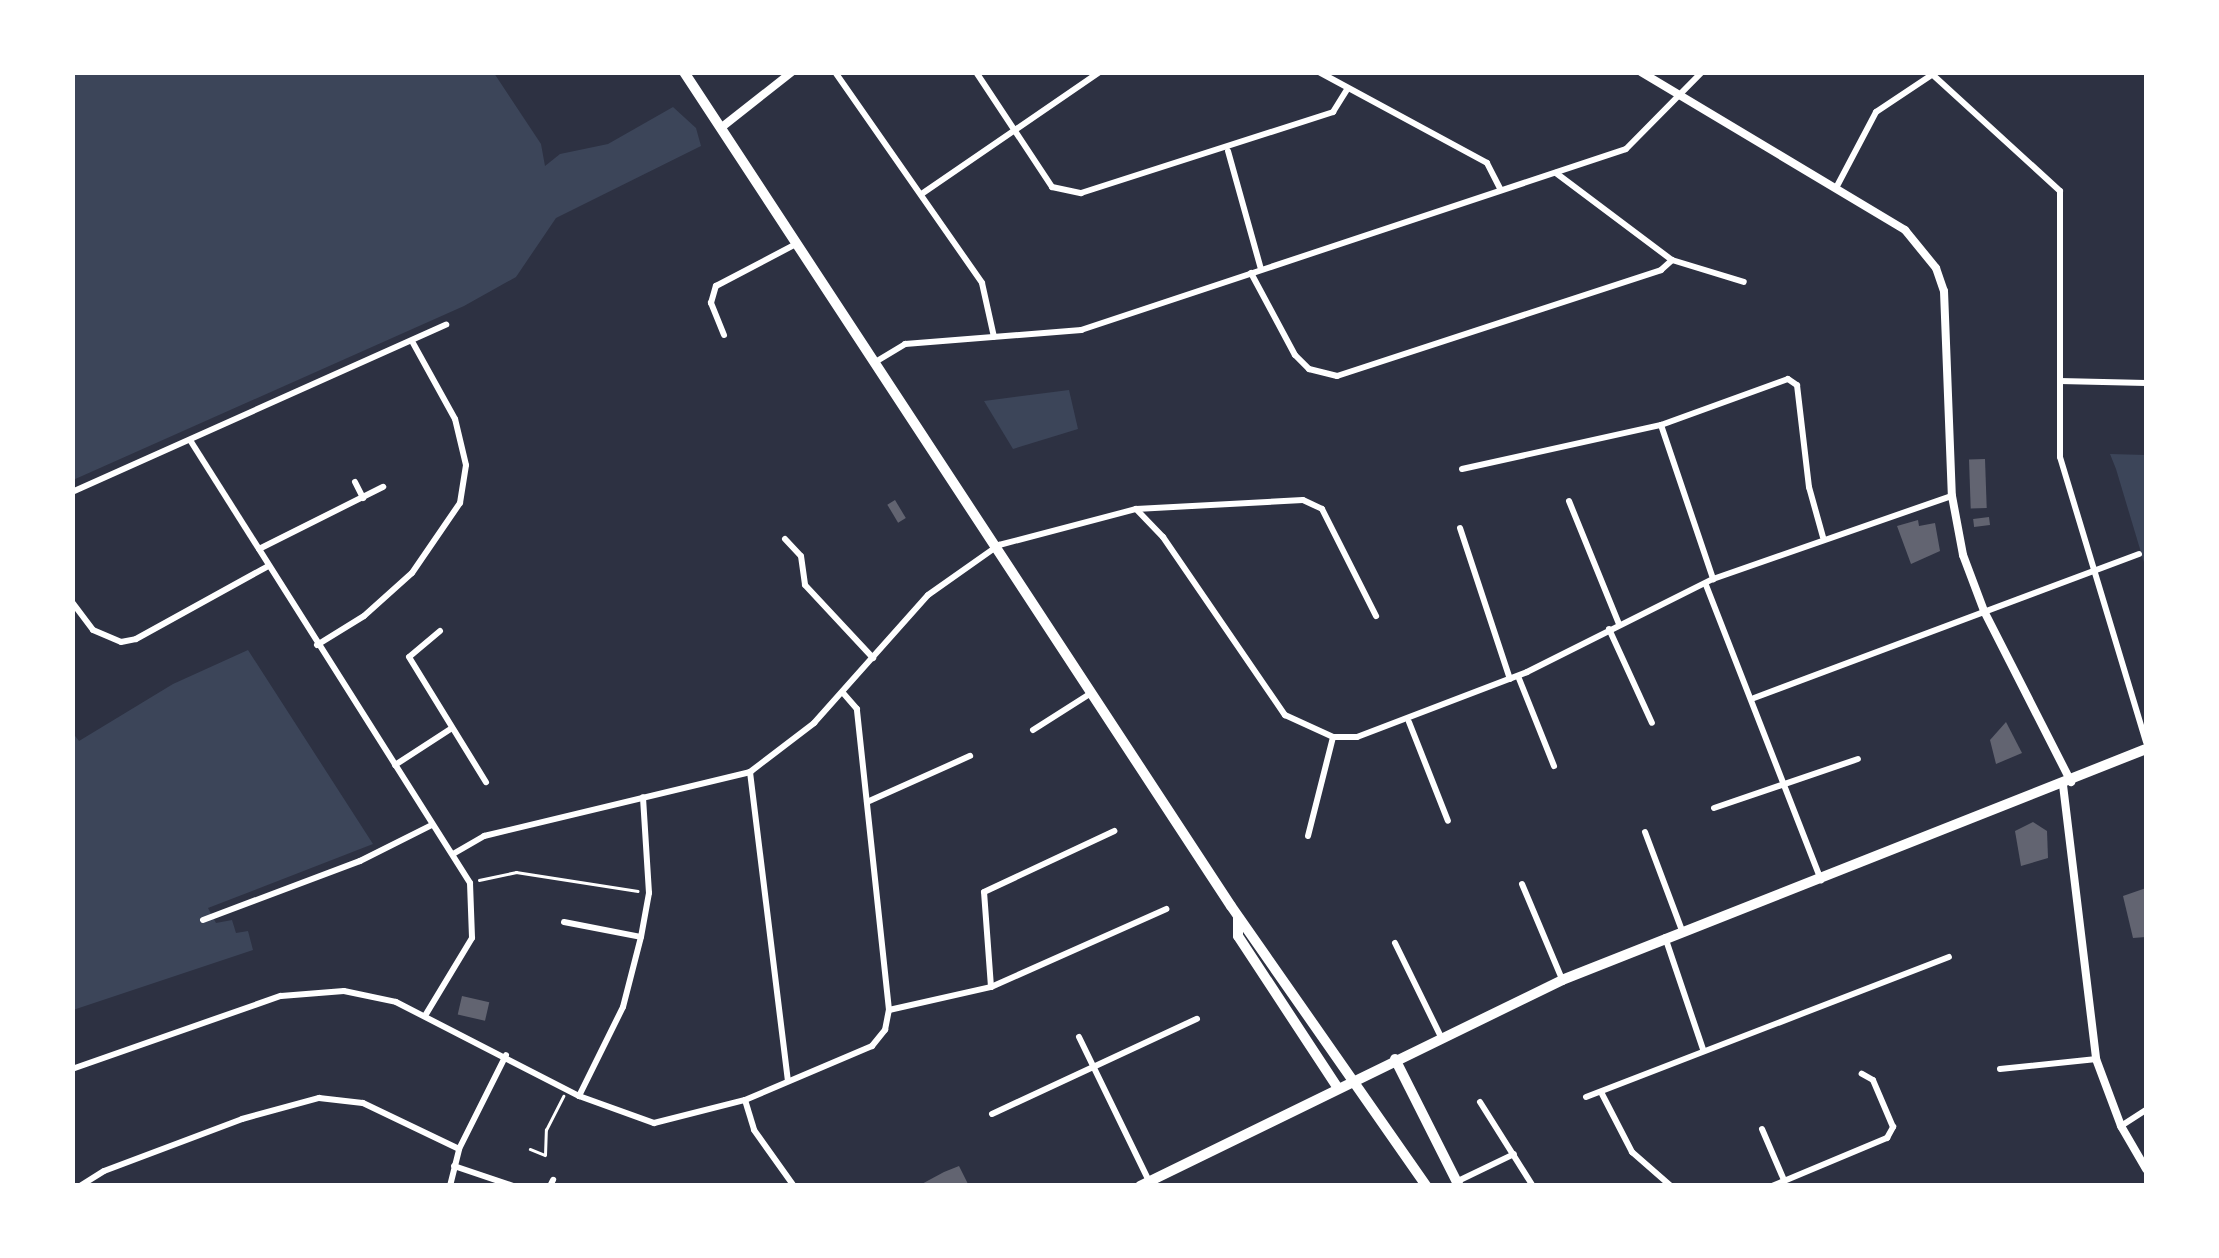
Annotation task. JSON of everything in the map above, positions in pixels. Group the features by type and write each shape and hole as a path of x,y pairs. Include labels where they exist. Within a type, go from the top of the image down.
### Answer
{"main road":[{"path":"684,72 1095,690 1238,916 1426,1186"},
{"path":"1145,1184 1440,1035 1562,980 1665,936 1821,881 2067,783 2146,746"},
{"path":"1238,916 1238,936 1339,1086"},
{"path":"1395,1059 1458,1183"}],"street":[{"path":"722,127 792,72"},
{"path":"835,72 982,283 994,337"},
{"path":"976,72 1012,132 1052,187 1081,194 1228,151 1332,112 1347,90"},
{"path":"922,194 1100,72"},
{"path":"1320,72 1488,163 1501,190"},
{"path":"1641,72 1906,230 1936,268 1944,291 1952,496 1984,611 2067,783 2096,1059 2121,1126 2146,1169"},
{"path":"876,361 905,344 1081,330 1626,149 1702,72"},
{"path":"1836,188 1876,112 1934,74 2060,191 2060,457 2146,746"},
{"path":"1228,151 1262,269"},
{"path":"1556,173 1672,260 1744,282"},
{"path":"724,335 710,302 716,286 796,244"},
{"path":"1251,273 1295,355 1309,369 1337,376 1661,270 1672,260"},
{"path":"72,492 413,344 446,326"},
{"path":"317,644 364,616 412,572 460,503 466,465 455,419 413,344"},
{"path":"1462,469 1661,425 1788,379 1797,385 1809,487 1823,537"},
{"path":"2060,382 2146,383"},
{"path":"1661,425 1709,582 1821,881"},
{"path":"190,440 470,883 472,938 425,1016"},
{"path":"355,482 363,498"},
{"path":"259,550 383,487"},
{"path":"1136,509 1163,537 1286,715 1334,737 1409,722 1514,677 1709,582 1823,537 1952,496"},
{"path":"453,854 484,836 750,772 783,751 844,692 928,596 998,545 1136,509 1303,500 1322,509 1376,616"},
{"path":"1569,500 1619,624"},
{"path":"1460,528 1514,677 1554,766"},
{"path":"785,539 801,556 804,584 874,658"},
{"path":"1754,698 2139,554"},
{"path":"72,602 93,630 121,642 136,640 268,566"},
{"path":"1609,629 1652,723"},
{"path":"440,631 410,657 486,782"},
{"path":"1033,730 1095,690"},
{"path":"72,1069 298,993 359,994 425,1016 566,1090 654,1123 745,1100 872,1046 886,1030 889,1010 857,709 844,692"},
{"path":"1409,722 1448,821"},
{"path":"395,765 452,728"},
{"path":"1308,836 1334,737"},
{"path":"867,802 970,756"},
{"path":"1714,808 1858,759"},
{"path":"750,772 788,1081"},
{"path":"579,1096 623,1008 641,937 649,893 643,797"},
{"path":"203,920 360,861 432,825"},
{"path":"990,987 984,892 1114,830"},
{"path":"1645,832 1683,932"},
{"path":"1522,884 1562,980"},
{"path":"889,1010 990,987 1166,909"},
{"path":"564,922 641,937"},
{"path":"1665,936 1703,1049"},
{"path":"1395,943 1440,1035"},
{"path":"1586,1097 1949,957"},
{"path":"992,1114 1197,1019"},
{"path":"1079,1037 1145,1184"},
{"path":"450,1186 459,1149 506,1056"},
{"path":"2000,1069 2096,1059"},
{"path":"1772,1186 1887,1138 1893,1127 1872,1080 1862,1074"},
{"path":"1601,1092 1632,1152 1671,1186"},
{"path":"80,1186 104,1170 242,1119 318,1098 363,1103 459,1149"},
{"path":"745,1100 754,1130 794,1186"},
{"path":"1480,1102 1534,1186"},
{"path":"2121,1126 2146,1110"},
{"path":"1762,1129 1784,1180"},
{"path":"1458,1183 1514,1154"},
{"path":"454,1166 513,1186"}],"path":[{"path":"470,883 516,872 649,893"},
{"path":"530,1149 545,1155 546,1130 566,1090"}],"shaded area":[{"path":"73,72 494,73 541,144 545,166 560,154 608,144 673,107 696,128 701,146 556,218 516,277 464,306 73,480"},
{"path":"1069,390 1078,429 1013,449 984,401"},
{"path":"2110,454 2146,455 2146,569 2116,469"},
{"path":"248,650 373,844 208,908 216,923 232,920 236,933 248,931 253,950 73,1010 72,732 79,741 173,684"}],"building":[{"path":"1985,459 1987,508 1971,509 1969,460"},
{"path":"895,500 906,518 898,523 887,505"},
{"path":"1989,517 1990,525 1974,527 1973,519"},
{"path":"1918,520 1919,526 1935,523 1940,551 1911,564 1897,526"},
{"path":"2006,722 2022,753 1996,764 1990,740"},
{"path":"2033,822 2047,831 2048,858 2021,866 2015,831"},
{"path":"2146,888 2146,937 2133,938 2123,896"},
{"path":"462,996 489,1002 485,1021 458,1015"},
{"path":"959,1166 969,1186 918,1186 944,1172"}]}
